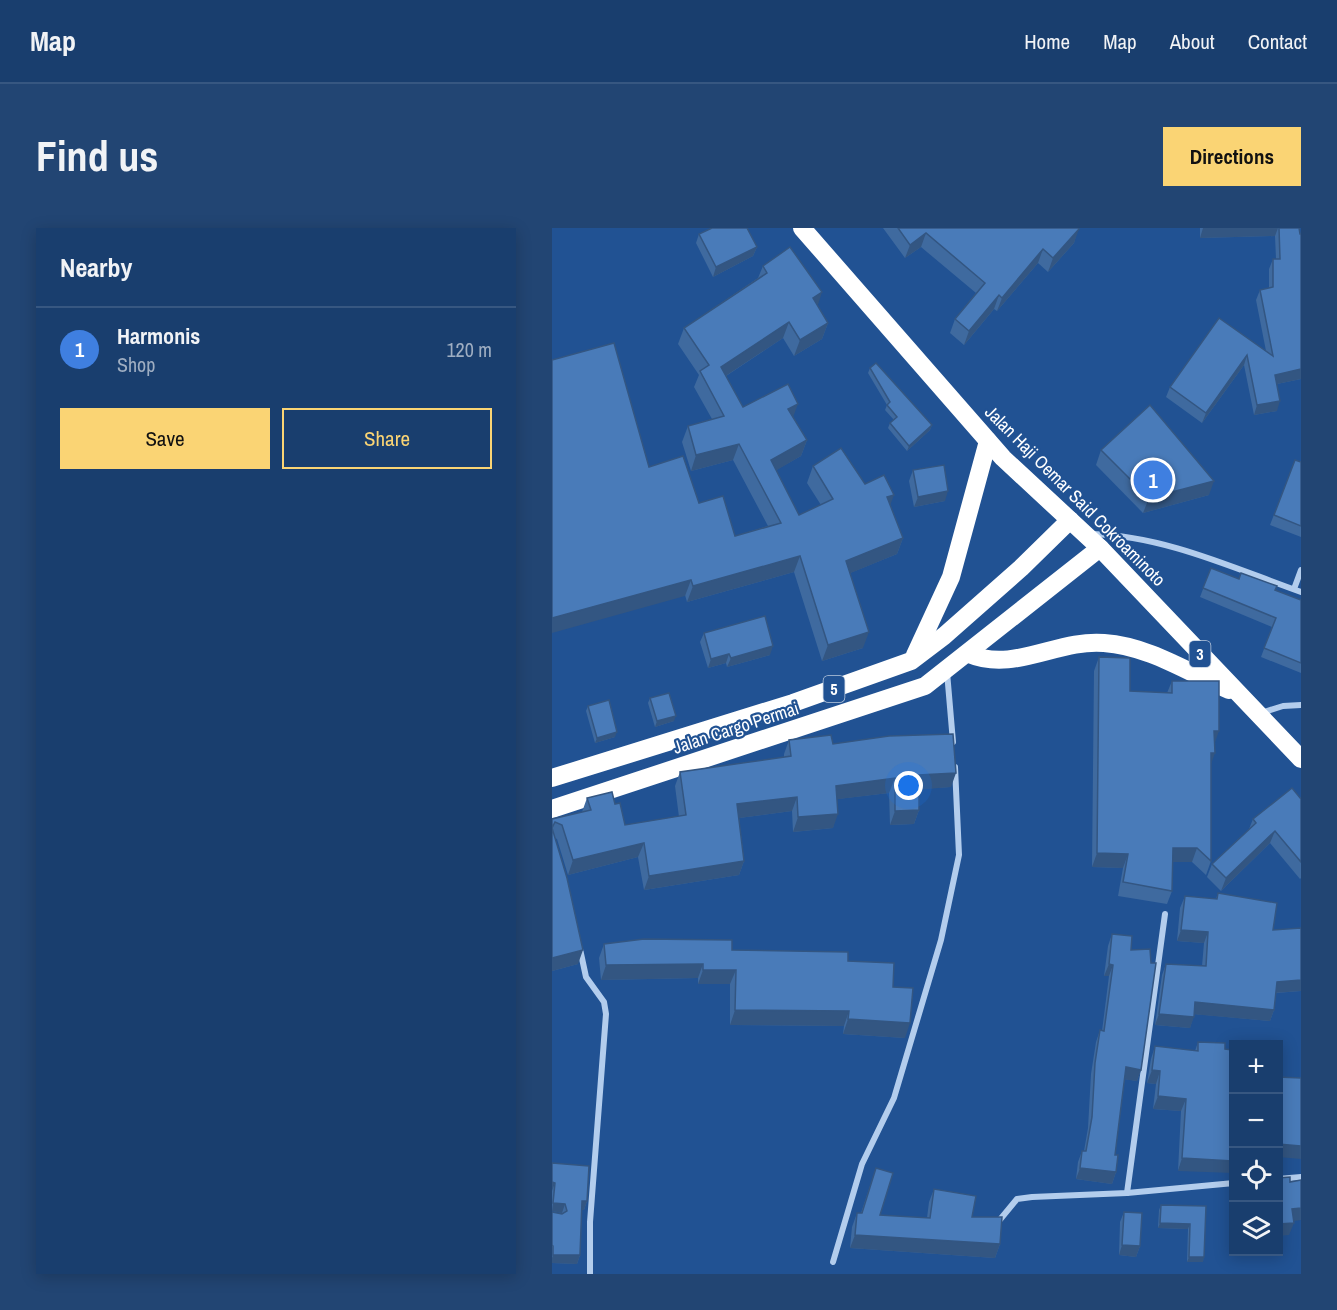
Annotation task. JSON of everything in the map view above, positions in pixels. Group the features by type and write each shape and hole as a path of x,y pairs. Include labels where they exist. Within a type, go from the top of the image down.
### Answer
{"highway":[{"name":"Jalan Haji Oemar Said Cokroaminoto","path":"802,228 988,441 1100,548 1301,759"},
{"path":"911,661 927,632 951,577 988,441"},
{"name":"Jalan Cargo Permai","path":"552,778 793,703 911,661 944,636 1021,568 1070,520"},
{"name":"Jalan Cargo Permai","path":"552,809 926,686 1100,548"},
{"path":"969,654 992,661 1010,660 1084,643 1104,643 1139,649 1239,694"}],"street":[{"path":"1085,533 1127,536 1163,543 1297,591 1301,570"},
{"path":"947,671 953,750"},
{"path":"1257,714 1283,706 1301,705"},
{"path":"833,1262 862,1164 894,1098 941,940 959,855 954,761"},
{"path":"1128,1193 1165,914"},
{"path":"579,945 586,977 604,1002 606,1014 590,1222 590,1274"},
{"path":"1283,1179 1301,1177"},
{"path":"996,1225 1006,1209 1017,1199 1128,1193 1229,1183"}],"building":[{"path":"712,228 747,228 757,247 716,267 699,234"},
{"path":"898,228 1079,229 1053,258 1043,249 1002,298 999,295 969,331 955,319 985,283 926,233 910,245"},
{"path":"1279,228 1299,228 1301,234 1301,369 1275,375 1280,401 1257,405 1247,355 1206,413 1170,387 1219,318 1273,356 1260,290 1273,287 1273,259 1280,259"},
{"path":"790,247 822,292 813,298 828,323 800,340 789,322 721,367 743,407 788,384 798,404 788,409 807,440 771,460 799,515 833,499 813,466 841,448 865,484 884,475 894,495 887,497 903,538 846,561 869,632 828,645 800,556 693,586 691,580 552,618 552,360 614,343 649,467 683,456 699,503 723,496 735,536 781,523 739,444 696,455 688,426 724,416 700,371 709,365 684,328 767,273 763,266"},
{"path":"876,363 932,425 909,446 890,423 897,417 887,405 890,402 870,368"},
{"path":"1150,405 1214,481 1149,498 1101,450"},
{"path":"1295,460 1301,462 1301,526 1274,515"},
{"path":"944,465 948,491 918,497 913,470"},
{"path":"1211,568 1239,579 1241,573 1277,586 1275,590 1301,600 1301,663 1264,648 1276,618 1203,588"},
{"path":"765,616 773,646 731,658 729,654 711,659 704,633"},
{"path":"1099,657 1130,658 1130,691 1172,693 1172,681 1219,681 1219,731 1214,731 1215,753 1211,753 1211,861 1197,848 1173,848 1172,891 1123,882 1128,854 1097,853"},
{"path":"669,693 676,716 657,721 650,698"},
{"path":"609,700 617,732 597,738 588,706"},
{"path":"953,734 956,773 919,775 919,810 895,811 895,778 836,786 838,814 798,817 797,797 737,804 744,861 649,876 644,843 573,860 562,825 555,822 552,828 552,819 591,810 587,798 612,792 615,804 620,803 625,825 686,815 680,772 791,756 789,740 831,735 833,744 889,736"},
{"path":"1292,788 1301,799 1301,862 1275,831 1226,878 1212,864 1256,823 1253,819"},
{"path":"552,828 567,878 583,950 552,958"},
{"path":"1218,893 1277,903 1273,930 1301,928 1301,980 1277,982 1274,1010 1195,1002 1194,1017 1159,1014 1166,964 1206,966 1208,932 1181,930 1185,896 1217,899"},
{"path":"1112,934 1132,936 1131,950 1150,949 1151,963 1156,963 1141,1070 1126,1067 1115,1155 1118,1155 1116,1172 1080,1168 1082,1151 1086,1151 1092,1117 1095,1063 1100,1030 1104,1031 1113,965 1109,964"},
{"path":"644,939 732,940 732,950 848,952 848,961 894,963 893,987 913,988 910,1023 848,1019 849,1011 735,1010 736,970 703,970 703,964 606,965 604,944"},
{"path":"1198,1042 1225,1043 1225,1049 1229,1050 1229,1161 1182,1158 1186,1099 1158,1096 1160,1071 1152,1070 1155,1046 1198,1051"},
{"path":"1283,1077 1301,1078 1301,1146 1283,1144"},
{"path":"552,1163 589,1166 587,1201 582,1201 580,1255 553,1255 552,1212 562,1214 567,1211 565,1204 553,1203 555,1183 552,1182"},
{"path":"876,1168 893,1173 880,1215 930,1218 934,1189 976,1196 972,1217 1002,1217 1000,1244 855,1235 857,1213 862,1213"},
{"path":"1290,1177 1290,1182 1301,1180 1301,1208 1292,1209 1294,1223 1283,1224 1283,1178"},
{"path":"1161,1205 1206,1206 1204,1257 1189,1257 1190,1224 1160,1223"},
{"path":"1124,1212 1142,1213 1140,1246 1122,1245"}],"place":[{"name":"Harmonis","path":"1153,480"}]}
